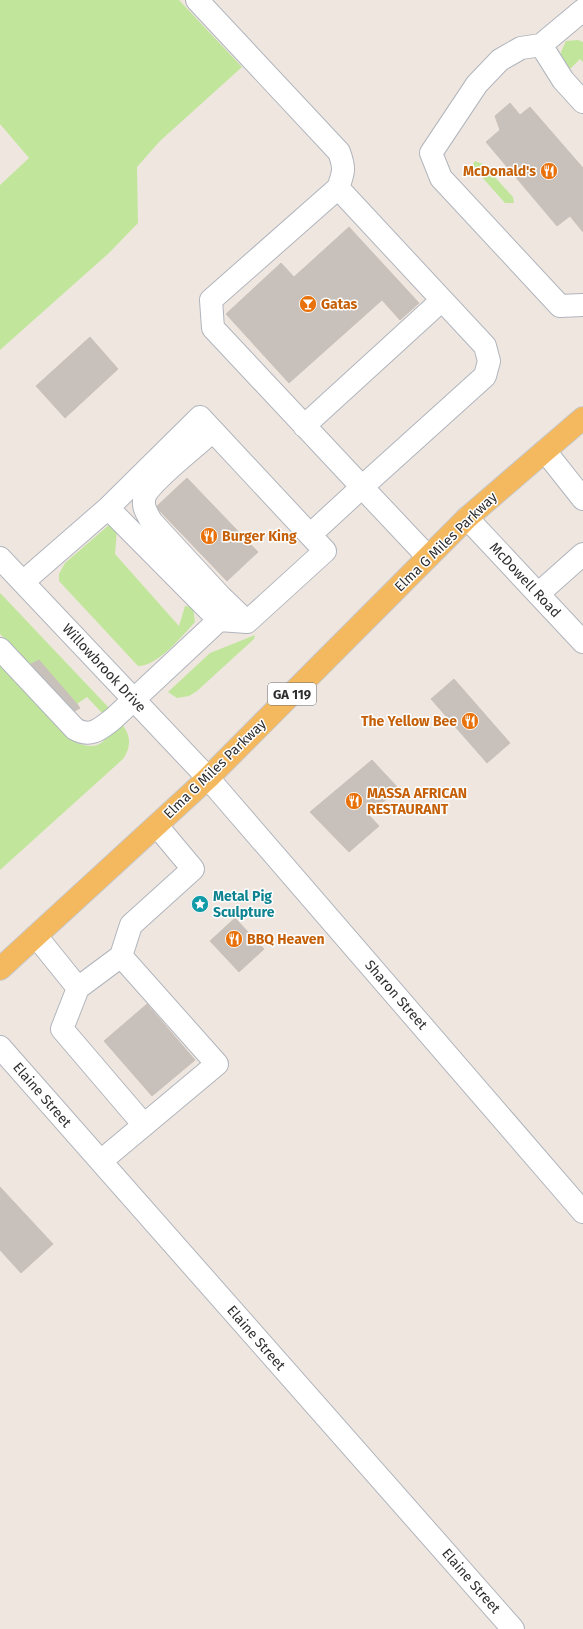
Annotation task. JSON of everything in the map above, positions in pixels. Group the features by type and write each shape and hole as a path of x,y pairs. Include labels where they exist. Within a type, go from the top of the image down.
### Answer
{"main road":[{"name":"Elma G Miles Parkway","path":"0,968 208,778 467,518 583,418"}],"street":[{"path":"197,0 338,152 344,164 343,174 338,188 211,300 213,328 428,557"},
{"path":"577,7 541,45 521,48 500,60 477,84 431,153 441,178 560,306 583,304"},
{"path":"541,45 563,80 583,102"},
{"path":"310,535 485,376 489,361 485,346 338,188"},
{"path":"304,426 442,300"},
{"path":"23,582 206,424"},
{"path":"108,508 219,620 247,622 325,551 206,424"},
{"path":"206,424 167,471 149,489 143,500 144,505 151,521 220,596 247,622"},
{"path":"545,451 583,500"},
{"name":"McDowell Road","path":"467,518 583,642"},
{"path":"538,594 583,554"},
{"name":"Willowbrook Drive","path":"0,558 208,778"},
{"path":"0,649 75,729 82,733 91,734 97,732 134,700 219,620"},
{"name":"Sharon Street","path":"208,778 583,1212"},
{"path":"144,1125 62,1028 78,988 121,956 131,925 193,869 157,826"},
{"path":"36,936 78,988"},
{"path":"101,1161 216,1064 121,956"},
{"name":"Elaine Street","path":"0,1046 513,1629"}],"green space":[{"path":"0,0 179,0 242,67 160,141 137,167 138,223 109,253 0,350 0,185 29,158 0,124"},
{"path":"578,40 583,42 583,62 580,59 570,69 560,62 561,52 566,41"},
{"path":"475,161 483,164 513,197 514,203 505,203 472,166"},
{"path":"110,524 117,530 115,554 179,626 185,606 193,607 195,622 169,650 146,665 138,666 59,581 59,574 65,563"},
{"path":"0,593 111,710 104,713 101,712 87,697 77,704 39,661 29,665 0,634"},
{"path":"255,635 254,639 197,691 189,696 177,698 168,692 210,653"},
{"path":"0,660 77,743 86,746 99,744 103,742 120,722 128,736 129,745 123,759 0,870"}],"building":[{"path":"510,103 520,115 530,107 583,168 583,232 570,216 557,226 486,142 500,130 495,116"},
{"path":"349,227 419,303 400,320 382,300 289,383 226,314 281,263 294,277"},
{"path":"90,337 118,369 65,418 36,386"},
{"path":"187,478 258,552 227,581 156,507"},
{"path":"39,660 80,708 70,714 29,665"},
{"name":"The Yellow Bee","path":"454,679 510,743 487,763 431,699"},
{"name":"MASSA AFRICAN RESTAURANT","path":"372,760 400,790 367,813 379,826 349,852 310,812"},
{"path":"235,918 264,949 239,972 210,941"},
{"path":"147,1004 195,1060 152,1096 104,1041"},
{"path":"0,1187 53,1244 21,1273 0,1250"}],"place":[{"name":"McDonald's","path":"549,171"},
{"name":"Gatas","path":"308,304"},
{"name":"Burger King","path":"209,536"},
{"name":"The Yellow Bee","path":"470,721"},
{"name":"MASSA AFRICAN RESTAURANT","path":"354,801"},
{"name":"Metal Pig Sculpture","path":"200,904"},
{"name":"BBQ Heaven","path":"234,939"}]}
